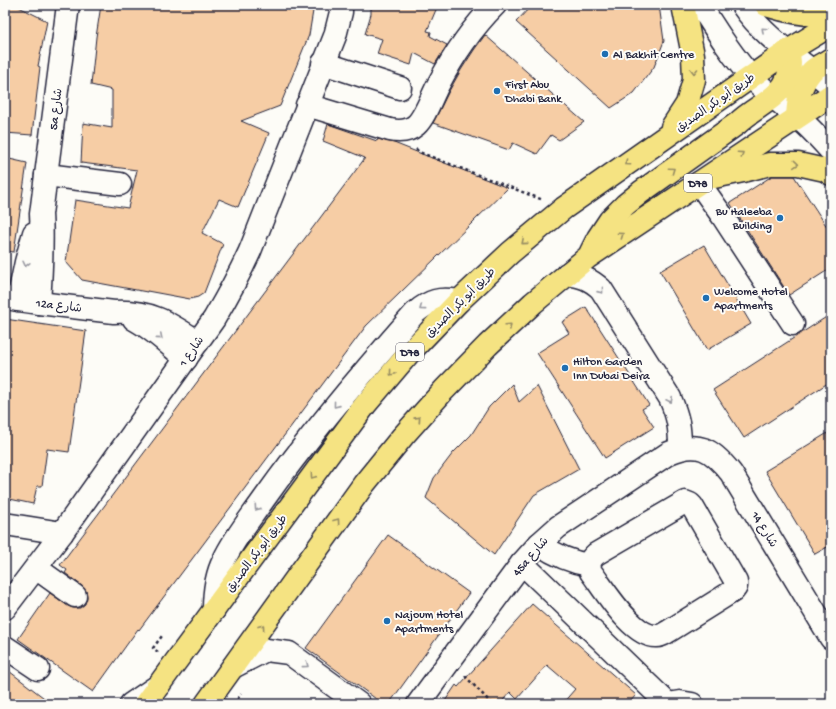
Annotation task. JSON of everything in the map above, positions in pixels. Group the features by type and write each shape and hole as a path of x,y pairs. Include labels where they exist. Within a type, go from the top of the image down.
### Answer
{"main road":[{"path":"655,144 674,126 687,104 694,80 693,55 683,5"},
{"path":"766,5 785,11 807,15 831,15"},
{"name":"طريق أبو بكر الصديق","path":"145,704 365,405 410,352 459,301 510,253 564,208 751,76 831,25"},
{"path":"588,257 610,220 624,205 773,97 781,89 788,77 790,64 788,51"},
{"path":"797,117 801,90 806,78 813,70 831,59"},
{"name":"D78","path":"206,704 364,484 403,436 444,390 488,346 534,303 588,257 831,94"},
{"path":"701,181 770,164 798,164 825,170 831,174"}],"street":[{"name":"5a شارع","path":"21,300 31,242 41,214 68,5"},
{"name":"شارع 1","path":"5,608 62,533 192,351 227,297 250,251 323,63 335,36 341,12 341,5"},
{"path":"307,105 395,131 407,130 415,126 421,120 438,84 454,58 472,32 495,5"},
{"path":"700,5 736,59 751,76 818,136 831,151"},
{"path":"742,5 758,24 831,86"},
{"path":"323,63 400,88"},
{"path":"46,175 120,184"},
{"path":"701,181 793,324"},
{"path":"567,274 586,278 601,289 670,398 678,422 680,448"},
{"name":"12a شارع","path":"21,300 114,312 135,320 192,351"},
{"name":"شارع 14","path":"680,448 691,446 703,448 723,463 731,473 831,638"},
{"name":"45a شارع","path":"418,704 522,563 539,544 558,527 579,512 669,453 680,448"},
{"path":"685,502 692,506 737,584 733,591 669,631 658,636 652,636 636,627 626,618 591,572 589,565 592,557 596,554 685,502"},
{"path":"5,524 62,533"},
{"path":"539,544 550,552 563,558 576,563 589,565"},
{"path":"522,563 668,704 680,702 692,704"},
{"path":"36,568 76,596"},
{"path":"5,647 38,669"},
{"path":"233,667 266,650 289,653 359,704"},
{"path":"131,704 160,684"}],"path":[{"path":"407,130 412,147 419,152 564,208"},
{"path":"153,648 162,636"},
{"path":"450,661 492,704"},
{"path":"234,704 241,694"}],"building":[{"path":"5,5 15,5 47,21 38,66 40,67 32,135 5,133"},
{"path":"101,5 314,5 309,35 280,106 241,121 269,133 238,207 219,199 202,233 223,244 204,293 198,297 190,299 82,280 66,262 75,200 128,208 137,170 81,163 83,123 112,128 112,90 91,85"},
{"path":"371,5 438,5 427,31 431,32 430,36 447,45 435,64 414,53 411,65 377,54 382,39 365,34 371,14"},
{"name":"Al Bakhit Centre","path":"532,5 659,5 664,41 654,67 634,93 611,108 516,22"},
{"name":"First Abu Dhabi Bank","path":"485,35 584,122 559,140 551,135 537,154 513,143 509,150 433,123 461,70"},
{"path":"328,124 377,141 378,139 394,143 508,188 366,326 139,630 138,629 93,692 18,639 50,593 73,608 80,608 85,604 87,597 86,591 65,573 67,570 60,565 365,158 323,141"},
{"path":"5,158 27,163 14,252 5,251"},
{"name":"Bu Haleeba Building","path":"772,176 794,176 831,233 831,268 789,295 730,203"},
{"name":"Welcome Hotel Apartments","path":"704,245 751,324 707,350 660,271"},
{"path":"586,307 649,405 642,409 654,427 605,458 537,353 569,333 562,322"},
{"path":"831,314 831,381 744,438 713,390"},
{"path":"5,319 86,331 69,452 47,449 42,486 37,486 33,504 5,498"},
{"path":"512,384 519,402 537,386 579,469 534,495 494,555 426,498 434,478 453,453 471,435 489,407"},
{"path":"831,431 831,545 815,554 765,471"},
{"name":"Najoum Hotel Apartments","path":"388,535 469,593 389,704 383,704 306,648"},
{"path":"532,604 636,695 628,704 562,704 575,689 547,665 517,699 510,692 500,704 443,704 456,685 458,687"},
{"path":"5,668 52,704 5,704"}],"place":[{"name":"Al Bakhit Centre","path":"605,54"},
{"name":"First Abu Dhabi Bank","path":"497,91"},
{"name":"Bu Haleeba Building","path":"780,218"},
{"name":"Welcome Hotel Apartments","path":"706,298"},
{"name":"Hilton Garden Inn Dubai Deira","path":"565,368"},
{"name":"Najoum Hotel Apartments","path":"387,621"}]}
